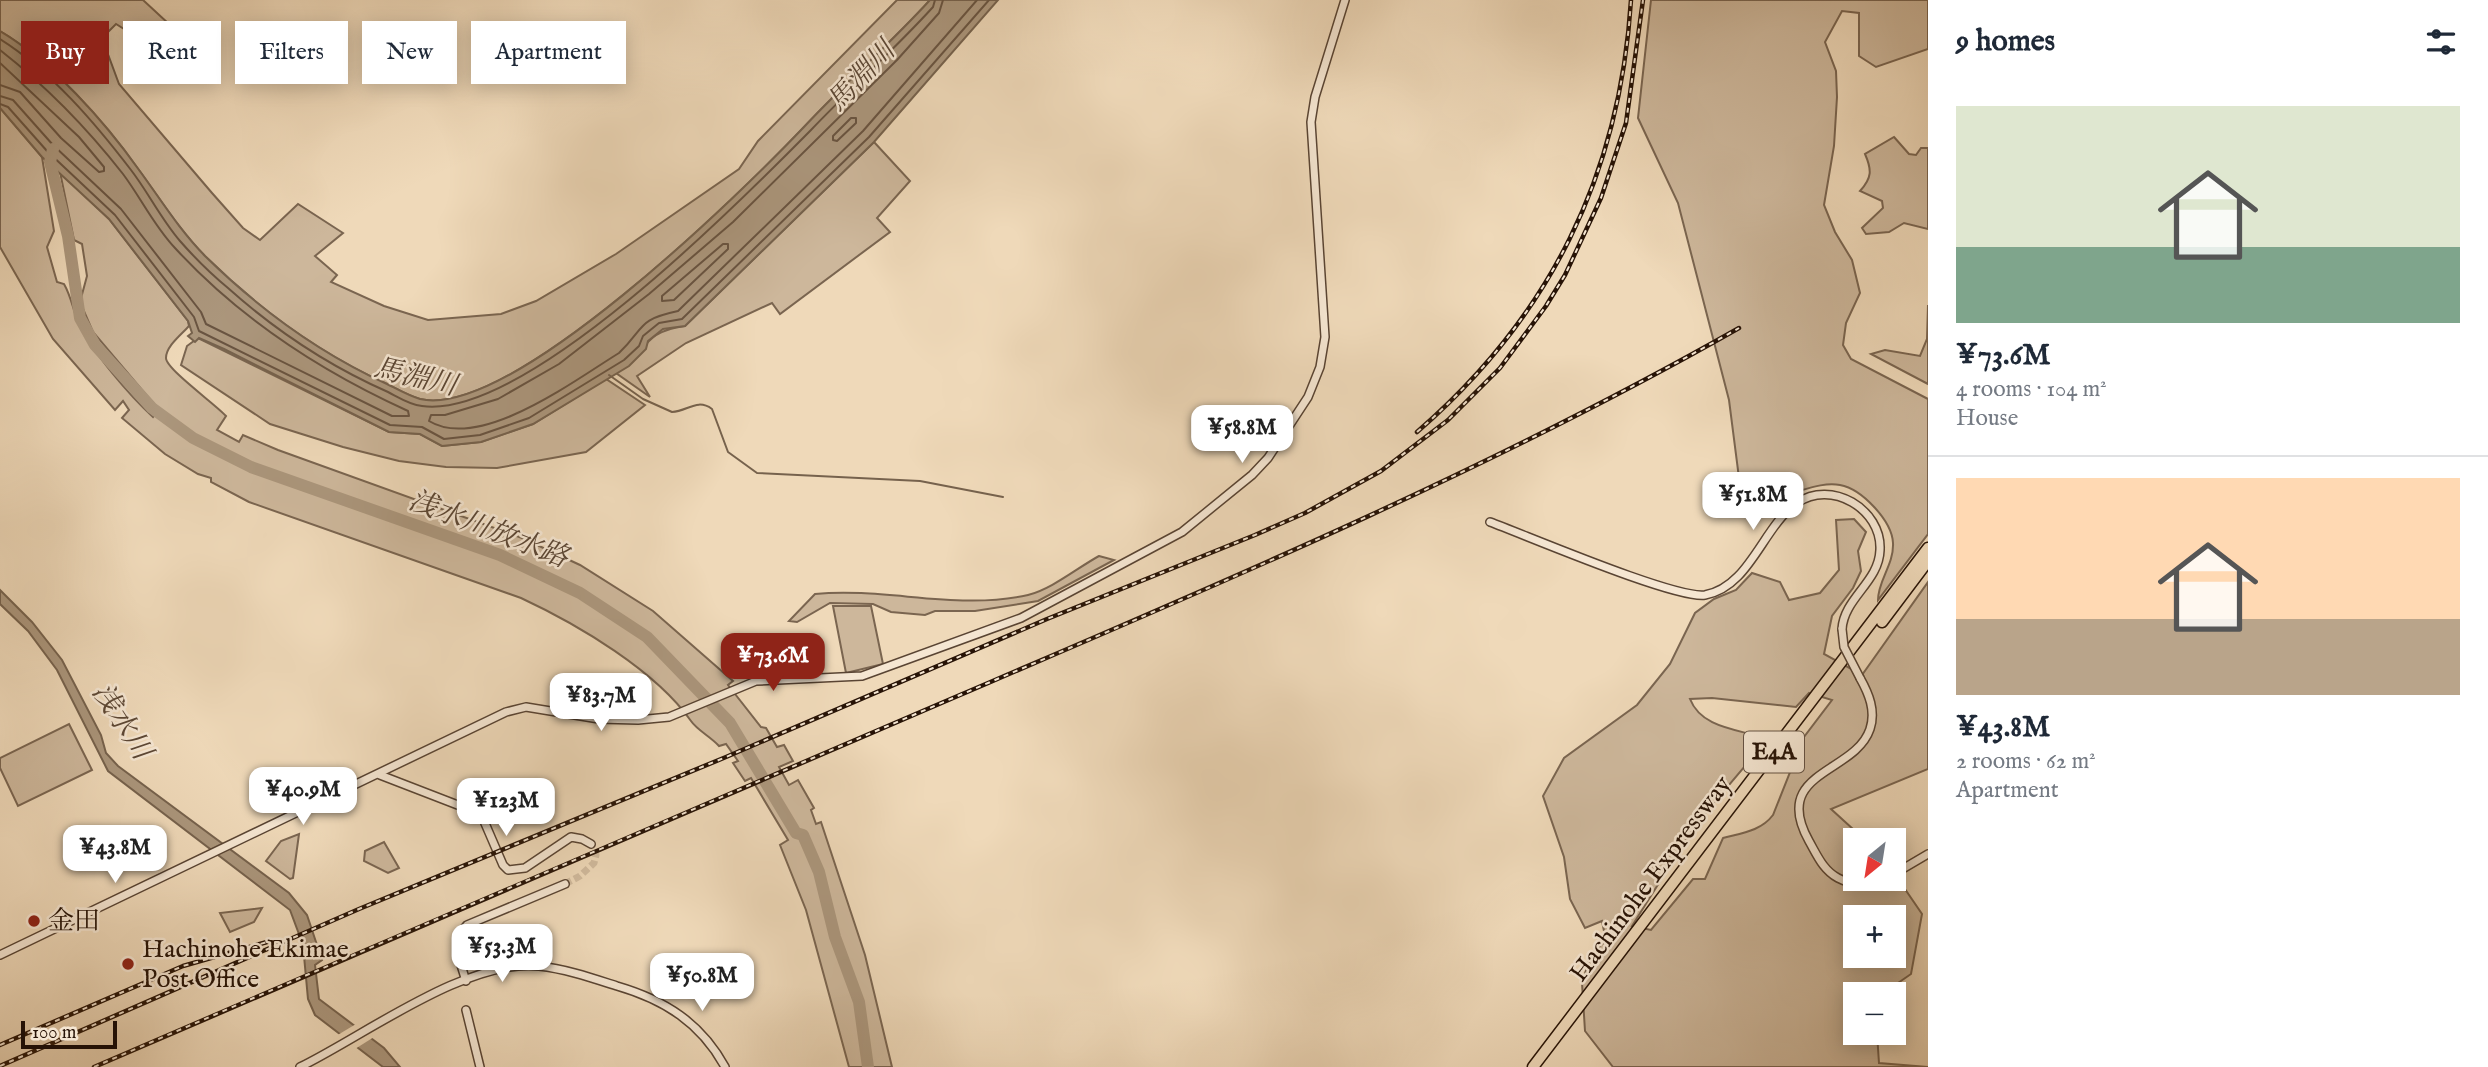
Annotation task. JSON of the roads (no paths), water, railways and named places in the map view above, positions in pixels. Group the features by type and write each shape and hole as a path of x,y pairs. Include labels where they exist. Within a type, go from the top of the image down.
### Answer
{"highway":[{"name":"Hachinohe Expressway","path":"1621,957 1928,548"},
{"name":"Hachinohe Expressway","path":"1533,1067 1928,561"},
{"name":"Hachinohe Expressway","path":"1539,1067 1598,986"}],"street":[{"path":"0,955 380,775 495,716 517,709 540,708 580,717 638,720 683,713 734,689 775,679 862,676 1021,618 1182,532 1214,509 1268,458 1308,397 1323,354 1311,122 1315,97 1345,0"},
{"path":"1490,522 1661,586 1699,595 1729,584 1791,507 1799,501 1818,495 1838,495 1866,514 1880,543 1878,565 1845,615 1842,629 1847,655 1871,699 1870,730 1860,746 1809,783 1801,803 1800,822 1821,862 1835,876 1843,879"},
{"path":"380,775 481,814 503,865 508,870 525,868 570,837 591,844"},
{"path":"1906,867 1928,854"},
{"path":"466,981 459,959 458,939 467,925 565,884"},
{"path":"300,1067 429,995 511,967 538,966 626,989 664,1004 689,1020 710,1042 725,1067"},
{"path":"466,1010 480,1067"}],"water":[{"name":"馬淵川","path":"930,0 998,0 874,142 685,326 663,329 648,341 646,349 629,366 533,424 481,442 442,446 420,434 389,432 224,349 199,338 195,342 188,336 192,333 188,321 109,219 42,157 0,108 0,31 21,46 21,84 65,84 125,151 197,247 269,312 337,358 407,394 420,399 460,396 510,374 565,339 623,295 731,199"},
{"path":"0,590 32,622 62,660 101,735 106,753 118,766 289,893 307,915 322,960 315,965 319,999 384,1048 400,1067 383,1067 315,1015 308,999 303,945 290,910 108,771 57,670 28,631 0,604"}],"waterway":[{"name":"浅水川放水路","path":"53,149 50,162 68,236 80,318 95,345 152,408 193,438 251,467 500,555 580,593 647,637 730,723 796,833 803,835 819,872 835,937 859,1002 868,1067"},
{"path":"609,375 643,399 672,412 697,405 712,409 728,452 757,473 920,481 1003,497"}],"tunnel":[{"path":"565,884 580,876 594,863 596,855 591,844"}],"railway":[{"path":"1417,432 1464,388 1505,341 1540,291 1570,238 1594,183 1612,125 1624,64 1631,0"},
{"path":"0,1066 359,909 726,757 1047,619 1255,535 1305,513 1381,471 1448,420 1500,368 1546,306 1565,275 1601,198 1626,123 1643,0"},
{"path":"94,1067 1257,567 1549,429 1739,328"},
{"path":"0,1045 183,966 267,942"}],"place":[{"name":"金田","path":"34,921"},
{"name":"Hachinohe Ekimae Post Office","path":"128,964"}],"water label":[{"name":"浅水川","path":"121,722"}]}
